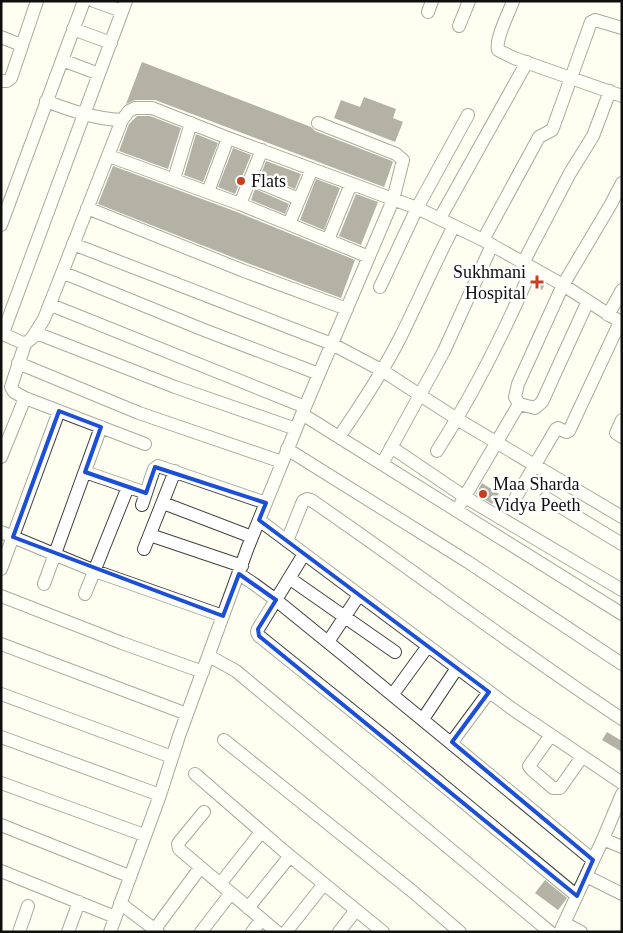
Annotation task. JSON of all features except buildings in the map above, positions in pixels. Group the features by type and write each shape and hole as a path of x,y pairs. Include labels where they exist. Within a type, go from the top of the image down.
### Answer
{"street":[{"path":"1,81 7,81 11,78 37,1"},
{"path":"1,225 84,1"},
{"path":"25,344 2,333 124,6 94,1"},
{"path":"459,26 468,1"},
{"path":"437,451 483,373 528,265 570,173 616,94 503,54 497,46 513,1"},
{"path":"382,464 444,351 487,242 539,137 553,128 593,20 622,28"},
{"path":"73,29 111,43"},
{"path":"1,37 22,45"},
{"path":"62,60 99,74"},
{"path":"440,218 526,62"},
{"path":"46,101 83,115 102,119 122,120"},
{"path":"145,444 25,398 14,392 11,386 25,344 36,333 64,273 73,244 122,120 129,111 144,107 164,111 228,138 440,218 563,285 621,322 569,431 556,429 516,497"},
{"path":"380,287 417,208 468,114"},
{"path":"174,179 191,123"},
{"path":"110,932 252,537 303,410 393,200 403,165 401,157 396,154 318,123"},
{"path":"208,192 228,138"},
{"path":"240,204 262,150"},
{"path":"109,156 240,204 369,257"},
{"path":"289,224 312,169"},
{"path":"251,179 299,199"},
{"path":"588,301 542,402 535,408 519,404 515,396 518,384 563,285 622,183"},
{"path":"328,240 351,184"},
{"path":"87,208 244,271 347,309"},
{"path":"339,437 382,371 454,226"},
{"path":"73,244 332,344 382,371 457,419 622,517"},
{"path":"64,273 319,374"},
{"path":"608,315 622,290"},
{"path":"51,304 303,410 339,437 622,614"},
{"path":"36,333 175,387 296,429"},
{"path":"18,363 139,412 282,462"},
{"path":"1,458 25,398"},
{"path":"457,510 519,404"},
{"path":"1,570 7,535 59,411"},
{"path":"622,420 616,432 622,437"},
{"path":"44,584 101,428"},
{"path":"391,447 465,497 622,590"},
{"path":"288,449 468,562 622,664"},
{"path":"85,472 128,487 144,499 155,467 163,467 266,503"},
{"path":"144,549 175,471"},
{"path":"86,594 128,487"},
{"path":"546,498 622,544"},
{"path":"287,541 303,502 307,499 311,500 549,671 622,719"},
{"path":"162,502 252,537"},
{"path":"587,524 599,504"},
{"path":"259,520 489,692 622,783"},
{"path":"7,535 55,553 95,571 224,616"},
{"path":"150,535 240,570 254,584 452,742 593,860"},
{"path":"304,554 258,629 259,636 577,896"},
{"path":"289,578 395,652"},
{"path":"328,642 359,595"},
{"path":"1,596 203,672"},
{"path":"1,644 187,714"},
{"path":"393,694 428,646"},
{"path":"209,656 236,671 550,932"},
{"path":"423,719 457,668"},
{"path":"452,742 489,692"},
{"path":"1,694 172,757"},
{"path":"551,735 530,766 532,770 553,788 560,788 582,757"},
{"path":"1,737 160,795"},
{"path":"224,740 412,891 460,932"},
{"path":"195,774 261,832 383,932"},
{"path":"1,783 144,836"},
{"path":"581,932 562,927 621,796"},
{"path":"204,812 178,844 179,849 277,932"},
{"path":"1,825 129,876"},
{"path":"220,884 261,832"},
{"path":"603,838 622,847"},
{"path":"248,908 290,856"},
{"path":"120,903 157,930 200,868"},
{"path":"1,871 115,917"},
{"path":"586,876 622,894"},
{"path":"286,932 324,884"},
{"path":"201,932 231,894"},
{"path":"68,932 79,902"},
{"path":"19,932 28,906"},
{"path":"339,932 356,910"},
{"path":"252,932 262,919"}],"highlighted area":[{"path":"59,411 101,427 85,472 146,493 155,467 266,503 259,520 489,692 452,742 593,860 577,896 259,636 258,629 276,600 239,574 223,616 13,537"}],"place":[{"name":"Flats","path":"241,181"},
{"name":"Sukhmani Hospital","path":"537,282"},
{"name":"Maa Sharda Vidya Peeth","path":"483,494"}]}
